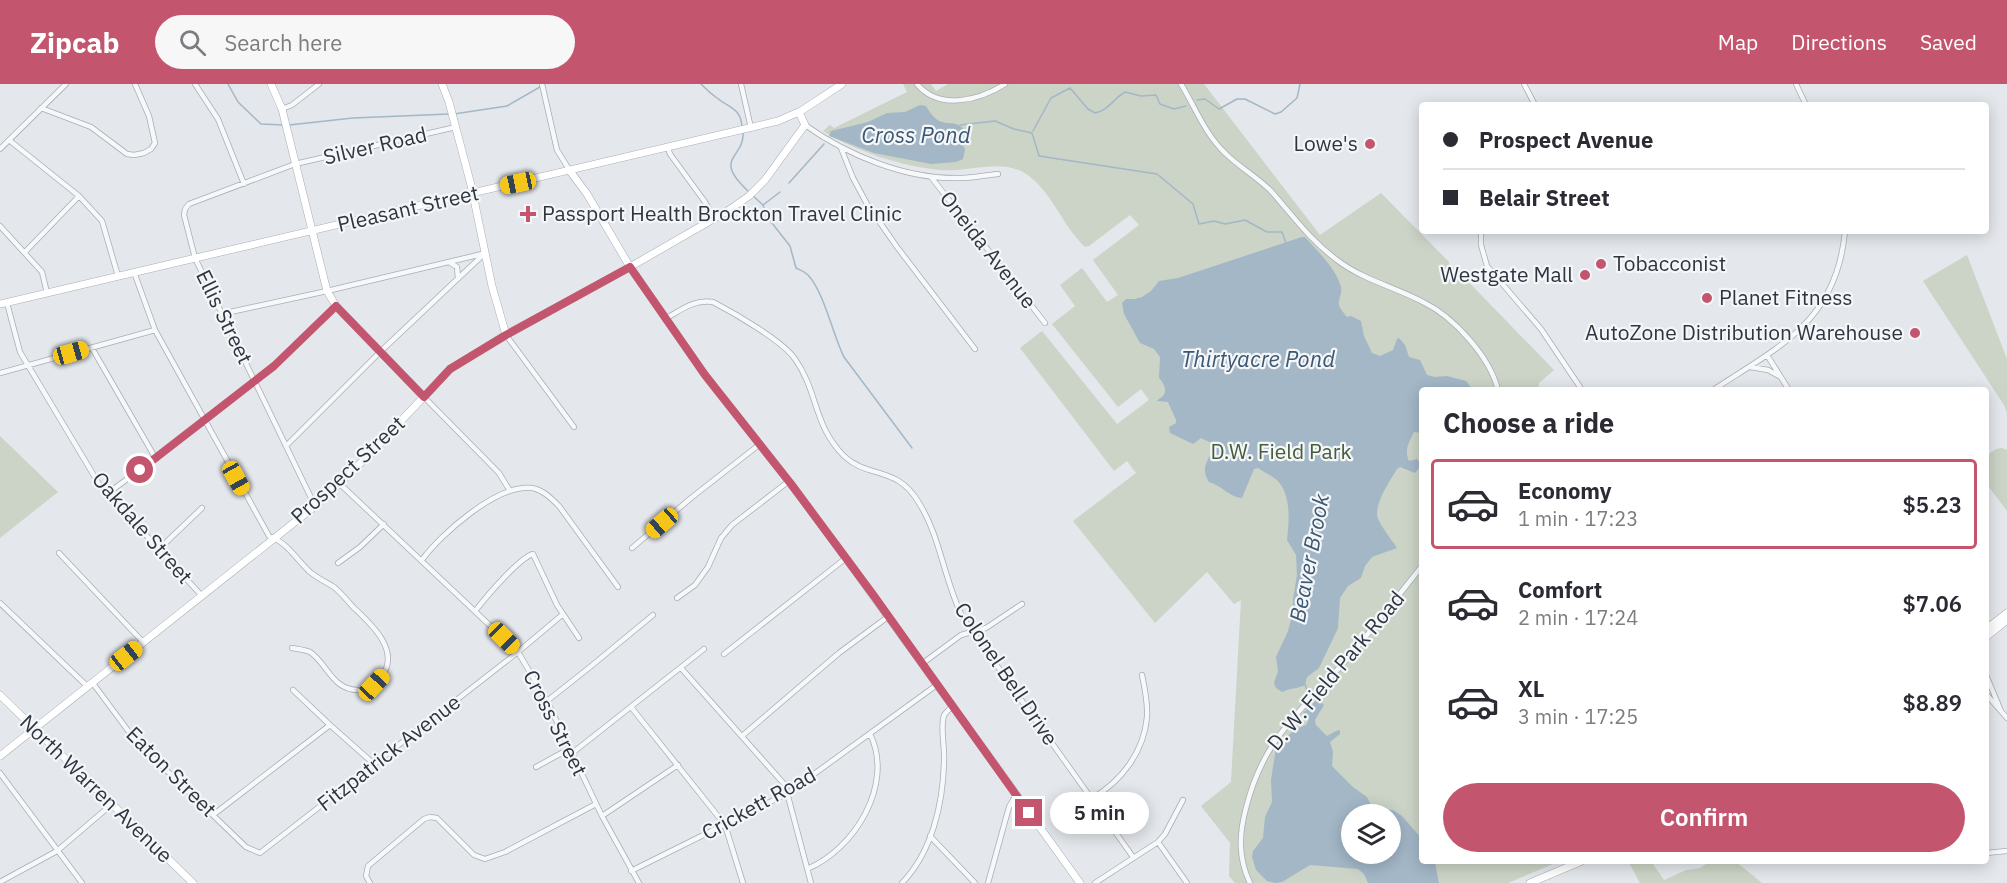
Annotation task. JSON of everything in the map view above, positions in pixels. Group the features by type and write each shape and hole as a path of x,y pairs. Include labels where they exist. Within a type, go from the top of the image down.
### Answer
{"street":[{"path":"0,149 66,84"},
{"path":"40,108 91,127 127,153 134,155 151,149 155,143 149,116 135,84"},
{"path":"195,84 218,119 244,184"},
{"path":"271,84 282,109 327,291 336,306 499,473 510,491"},
{"path":"282,109 292,105 319,84"},
{"path":"442,84 456,127 492,286 506,335 574,427"},
{"path":"741,84 750,128"},
{"name":"Pleasant Street","path":"3,304 782,120 799,112 842,84"},
{"path":"917,84 928,94 955,101 977,98 1005,84"},
{"path":"1182,84 1208,132 1220,148 1269,189 1318,245 1356,272 1425,303 1441,313 1467,337 1483,357 1492,370 1497,387"},
{"path":"1524,84 1533,102"},
{"path":"1796,84 1805,102"},
{"path":"542,86 557,150 665,319 705,375 789,481 846,558 1080,883"},
{"path":"799,112 805,125 841,148 889,166 931,177 965,178 998,174"},
{"name":"Prospect Street","path":"0,756 315,506 340,484 450,369 506,335 714,219 751,194 774,170 805,125"},
{"name":"Silver Road","path":"244,184 295,164 456,127"},
{"path":"9,140 79,196 102,221 118,276"},
{"path":"668,148 714,219"},
{"path":"841,148 867,204 897,248 975,349"},
{"name":"Oneida Avenue","path":"931,177 1045,323"},
{"name":"Ellis Street","path":"244,184 189,204 184,215 195,258 315,506"},
{"path":"25,252 79,196"},
{"path":"0,226 42,272 48,292"},
{"path":"1481,234 1481,245 1487,266 1541,329 1580,387"},
{"path":"1718,387 1794,336 1810,320 1820,306 1837,272 1844,234"},
{"path":"221,314 485,253"},
{"path":"286,446 380,352 485,253"},
{"path":"449,262 457,267 458,279"},
{"path":"134,272 155,330 269,536 281,542 310,572 333,587 369,621 387,648 387,668 374,685 362,691 352,689 339,684 329,676 309,652 292,648"},
{"name":"Colonel Bell Drive","path":"665,319 690,304 700,301 713,302 783,347 795,359 810,391 823,429 830,440 854,464 895,478 908,487 919,502 933,532 955,601 972,632 1132,857"},
{"name":"Oakdale Street","path":"3,304 20,351 93,474 107,494 202,596"},
{"path":"107,494 255,382 336,306"},
{"path":"0,373 155,330"},
{"path":"92,348 156,459"},
{"path":"1767,355 1787,387"},
{"path":"1747,368 1768,370 1781,378"},
{"path":"632,548 760,444"},
{"path":"677,598 695,585 708,567 721,538 732,525 789,481"},
{"name":"Cross Street","path":"340,484 518,652 547,701 602,816 639,883"},
{"path":"422,560 463,518 510,491 535,489 547,494 558,506 618,587"},
{"path":"159,550 202,508"},
{"path":"338,563 360,547 384,524"},
{"path":"59,553 143,642"},
{"path":"476,610 514,568 532,554 562,615 579,638"},
{"path":"724,654 846,558"},
{"name":"D. W. Field Park Road","path":"1250,883 1240,852 1241,826 1250,790 1264,758 1278,735 1361,643 1419,570"},
{"name":"Eaton Street","path":"0,603 90,684 135,740 246,847 260,853"},
{"path":"923,663 961,635 986,628 1022,604"},
{"path":"1989,626 2007,613"},
{"name":"Fitzpatrick Avenue","path":"260,853 518,652 562,615"},
{"path":"547,701 653,615"},
{"path":"742,736 839,653 888,616"},
{"path":"1989,635 2007,620"},
{"path":"537,767 570,751 631,707 704,649"},
{"path":"681,668 784,782 811,883"},
{"path":"1091,799 1118,778 1132,761 1142,742 1147,717 1142,675"},
{"path":"1989,682 2001,711"},
{"name":"Crickett Road","path":"631,872 788,793 938,684"},
{"path":"293,690 374,764"},
{"name":"North Warren Avenue","path":"0,695 193,883"},
{"path":"1989,697 2007,718"},
{"path":"902,883 921,857 930,836 942,790 943,720 944,715 953,705"},
{"path":"631,707 725,825 743,883"},
{"path":"213,815 330,725"},
{"path":"807,869 842,847 861,823 869,808 877,768 876,748 870,734"},
{"path":"602,816 678,765"},
{"path":"0,773 82,883"},
{"path":"988,883 1009,807 1016,795"},
{"path":"1095,883 1158,842 1165,834 1183,800"},
{"path":"0,882 57,851 112,804"},
{"path":"370,883 366,876 368,866 418,822 427,818 434,817 440,820 477,857 489,859 596,804"},
{"path":"930,836 975,883"},
{"path":"1158,842 1187,883"},
{"path":"1989,854 2007,851"},
{"path":"1530,883 1575,864"}],"green space":[{"name":"D.W. Field Park","path":"903,84 931,84 936,91 948,84 1204,84 1320,235 1381,193 1454,267 1554,370 1539,383 1538,387 1419,387 1419,864 1553,864 1508,883 1235,883 1229,876 1230,843 1201,806 1231,782 1241,600 1234,604 1207,572 1155,623 1073,521 1136,473 1127,461 1114,471 1020,348 1042,331 1117,424 1149,400 1141,389 1118,407 1052,324 1075,306 1060,285 1082,268 1107,302 1118,295 1093,260 1139,225 1130,215 1085,247 1041,187 1023,172 1004,166 941,170 911,165 880,157 849,145 823,131 830,125 834,128 907,92"},
{"path":"1967,255 2007,359 2007,413 1923,281"},
{"path":"0,436 58,492 0,538"},
{"path":"1996,449 2007,450 2007,511 1989,487 1989,454"},
{"path":"1630,864 1653,864 1664,880 1706,864 1739,864 1762,883 1640,883"}],"water":[{"name":"Cross Pond","path":"920,105 926,106 931,114 941,122 959,125 964,129 957,136 965,149 963,159 956,162 931,164 874,153 829,136 831,131 868,122 887,113 905,112"},
{"name":"Thirtyacre Pond","path":"1305,237 1335,273 1341,287 1340,307 1347,317 1351,316 1361,321 1364,336 1372,353 1380,356 1393,350 1399,338 1405,345 1409,357 1420,360 1427,375 1447,376 1466,381 1471,387 1419,387 1419,433 1414,432 1407,450 1409,461 1417,459 1419,468 1415,473 1400,467 1397,469 1384,490 1377,514 1379,522 1397,548 1372,557 1365,566 1361,578 1348,586 1340,598 1338,628 1319,668 1307,677 1305,685 1282,692 1276,688 1274,683 1278,671 1276,657 1288,631 1293,612 1297,575 1296,555 1287,540 1288,512 1284,491 1276,480 1258,468 1254,469 1242,498 1233,496 1209,482 1205,470 1214,450 1213,444 1201,438 1193,444 1170,433 1169,427 1176,423 1176,420 1168,402 1157,401 1165,391 1159,378 1160,357 1154,349 1140,343 1124,314 1122,303 1126,299 1142,297 1159,281 1178,278"},
{"path":"1317,699 1324,705 1315,720 1316,725 1327,736 1340,730 1340,734 1330,742 1333,752 1332,766 1367,797 1370,804 1341,804 1341,864 1401,864 1401,815 1419,836 1419,864 1435,864 1439,883 1368,883 1364,874 1358,869 1310,865 1282,882 1275,883 1267,881 1256,870 1252,857 1253,851 1263,838 1265,817 1272,802 1271,780 1276,748 1294,730 1306,725 1309,719 1303,713"}],"waterway":[{"path":"228,84 238,102 261,124 284,125"},
{"path":"454,114 507,106 545,84"},
{"path":"701,84 737,112 742,127"},
{"path":"1197,100 1205,99 1219,109 1237,99 1245,99 1275,114 1281,112 1297,98 1300,84"},
{"path":"1033,131 1051,98 1070,88 1088,109 1095,113 1104,109 1125,92 1141,96 1156,95 1160,104 1174,109 1186,106"},
{"path":"289,125 353,118 449,114"},
{"name":"Beaver Brook","path":"960,125 995,121 1032,133 1039,156 1157,174 1193,204 1199,224 1214,221 1225,224 1245,220 1267,232 1282,232 1286,243"},
{"path":"743,132 742,141 731,165 732,172 749,192"},
{"path":"789,183 824,144"},
{"path":"752,195 763,205 780,192"},
{"path":"763,205 768,218 790,246 796,268 808,275 819,292 844,357 912,448"},
{"name":"Beaver Brook","path":"1305,684 1309,697"}],"place":[{"name":"Lowe's","path":"1370,144"},
{"name":"Passport Health Brockton Travel Clinic","path":"528,214"},
{"name":"Tobacconist","path":"1601,264"},
{"name":"Westgate Mall","path":"1585,275"},
{"name":"Planet Fitness","path":"1707,298"},
{"name":"AutoZone Distribution Warehouse","path":"1915,333"}],"route":[{"path":"140,470 274,366 336,306 424,397 450,369 506,335 630,267 705,375 791,484 874,596 1029,813"}]}
